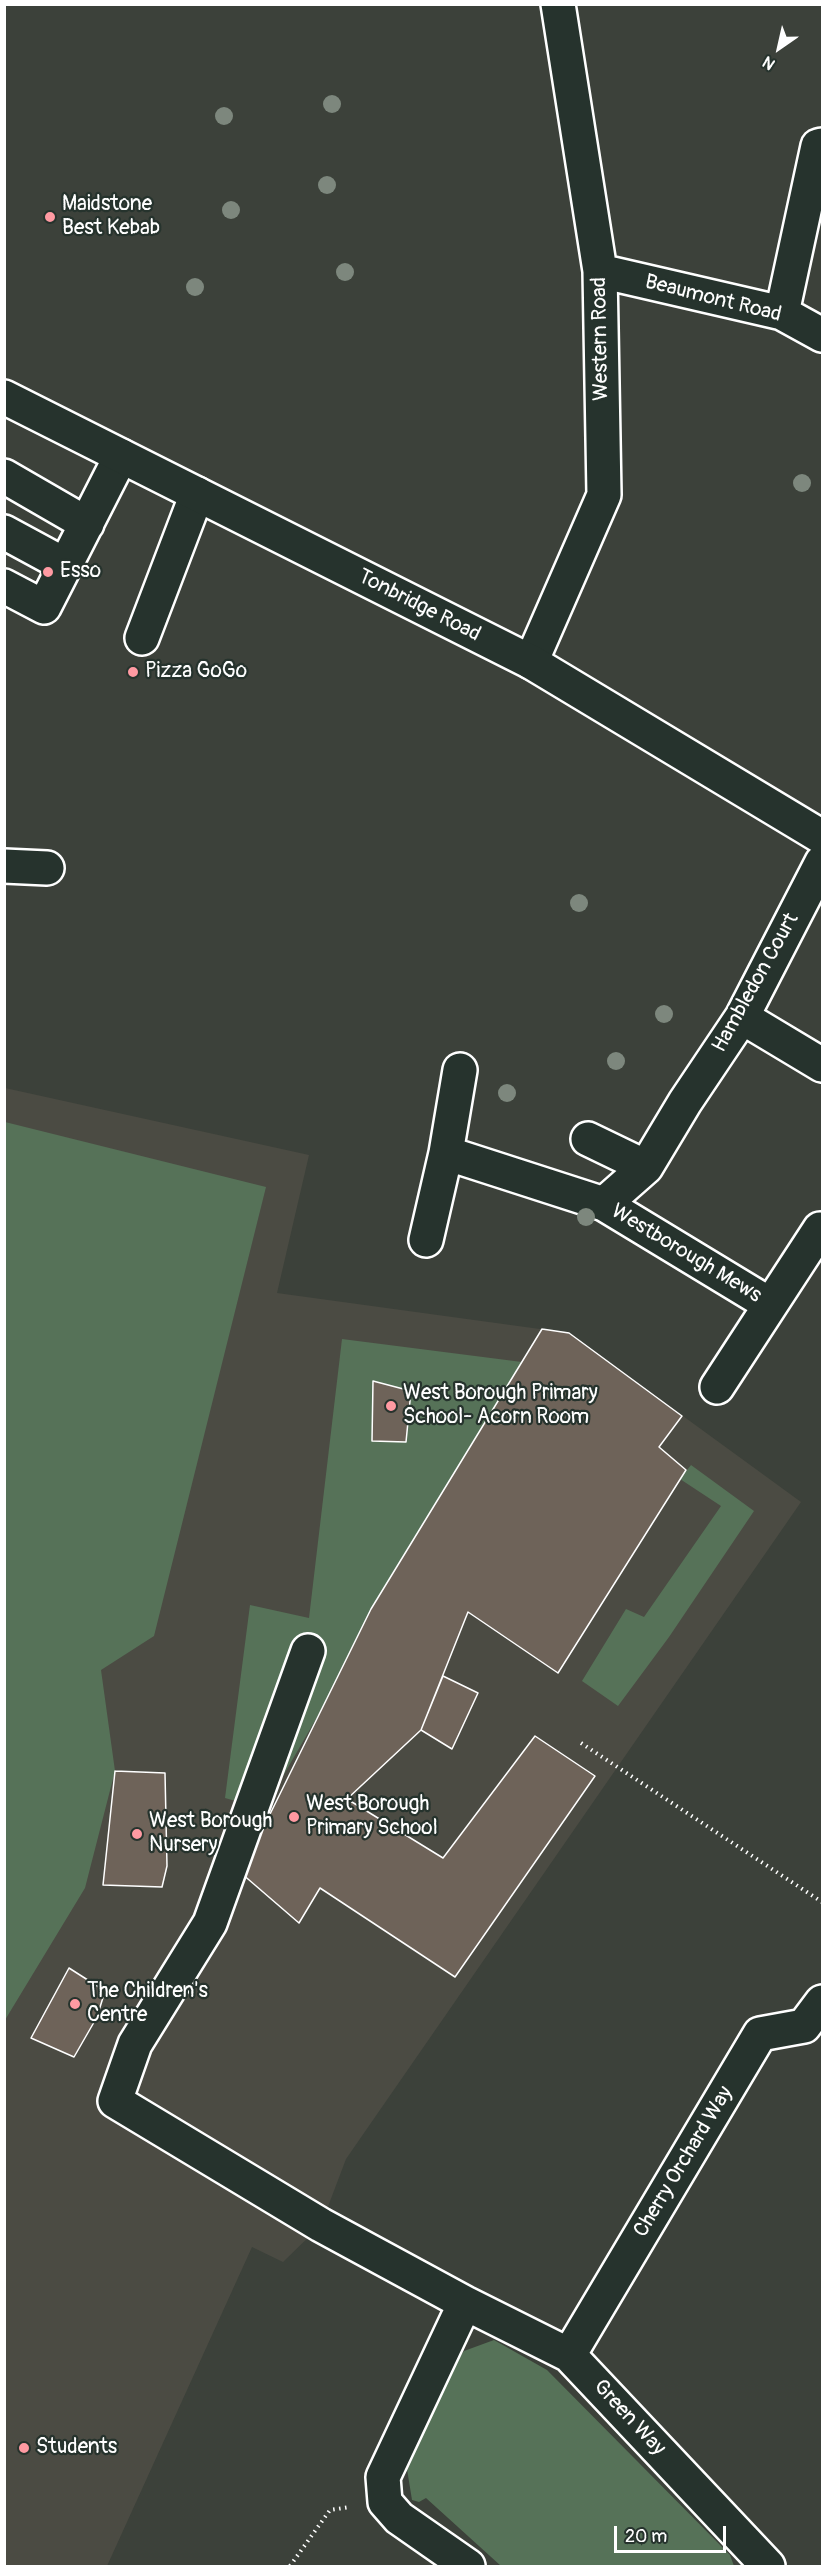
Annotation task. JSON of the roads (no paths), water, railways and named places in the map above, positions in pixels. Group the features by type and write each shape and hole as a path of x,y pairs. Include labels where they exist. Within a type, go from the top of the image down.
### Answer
{"street":[{"name":"Western Road","path":"531,662 604,495 600,271 558,4"},
{"path":"782,313 818,146 822,145"},
{"name":"Beaumont Road","path":"600,271 782,313 822,335"},
{"name":"Tonbridge Road","path":"4,397 531,662 822,837"},
{"path":"4,586 44,608 121,456"},
{"path":"4,476 87,524"},
{"path":"142,638 197,494"},
{"path":"4,532 65,566"},
{"name":"Hambledon Court","path":"685,1102 742,1017 822,862"},
{"path":"4,866 47,868"},
{"path":"742,1017 822,1065"},
{"path":"426,1240 446,1153 460,1070"},
{"name":"Westborough Mews","path":"603,1204 646,1167 685,1102"},
{"path":"588,1139 646,1167"},
{"name":"Westborough Mews","path":"446,1153 603,1204 769,1304"},
{"name":"Westborough Mews","path":"717,1387 820,1228"},
{"name":"Green Way","path":"308,1651 210,1923 135,2044 115,2101 321,2224 465,2303 569,2355 768,2566"},
{"name":"Cherry Orchard Way","path":"569,2355 760,2034 816,2022"},
{"path":"465,2303 383,2477 385,2502 399,2518 468,2566"}],"place":[{"name":"Maidstone Best Kebab","path":"50,217"},
{"name":"Esso","path":"48,572"},
{"name":"Pizza GoGo","path":"133,672"},
{"name":"West Borough Primary School- Acorn Room","path":"391,1406"},
{"name":"West Borough Primary School","path":"294,1817"},
{"name":"West Borough Nursery","path":"137,1834"},
{"name":"The Children's Centre","path":"75,2004"},
{"name":"Students","path":"24,2448"}]}
